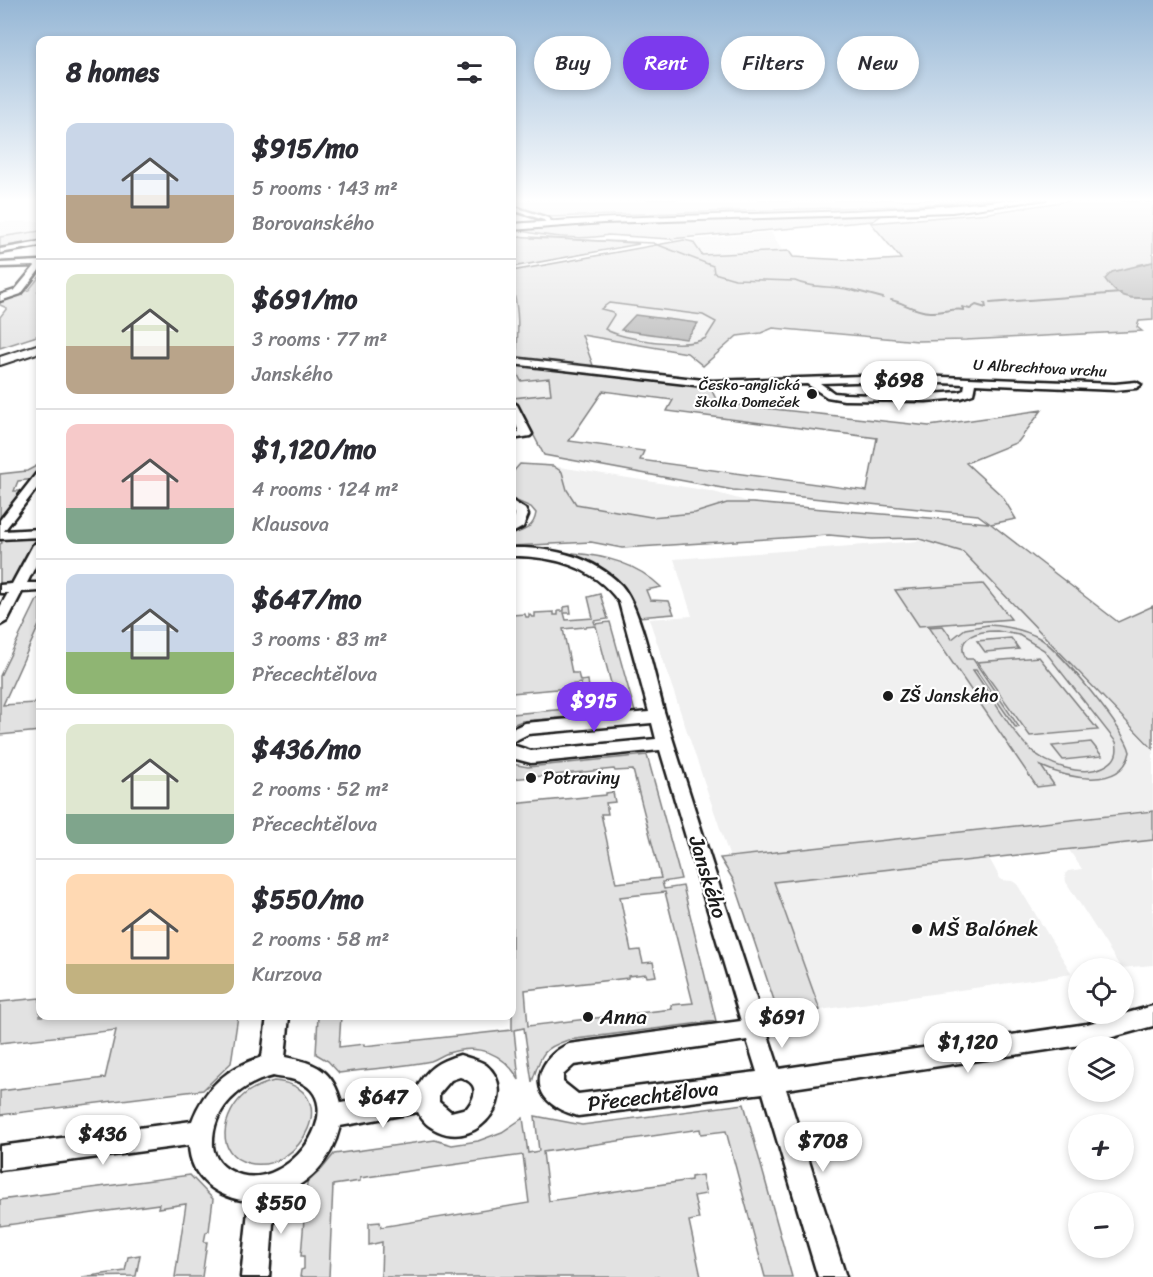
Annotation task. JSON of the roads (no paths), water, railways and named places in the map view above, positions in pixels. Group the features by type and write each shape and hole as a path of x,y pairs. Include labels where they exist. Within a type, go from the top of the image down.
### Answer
{"main road":[{"path":"0,354 36,343"},
{"path":"0,361 36,349"}],"street":[{"path":"0,265 36,264"},
{"path":"0,298 18,292 36,269"},
{"name":"U Albrechtova vrchu","path":"516,361 712,384 892,378 1115,387 1136,385"},
{"path":"810,381 835,396 903,398 959,396 969,392 971,380"},
{"path":"516,413 526,434 516,435"},
{"path":"0,528 36,482"},
{"path":"516,508 521,512 522,517 516,526"},
{"path":"0,536 36,533"},
{"name":"Janského","path":"516,552 524,551 580,564 618,588 626,602 666,744 832,1277"},
{"path":"0,621 36,552"},
{"path":"0,589 36,586"},
{"path":"516,734 525,729 658,717"},
{"path":"516,753 531,757 666,744"},
{"path":"771,1081 1076,1036 1153,1016"},
{"path":"273,1065 278,1020"},
{"name":"Přecechtělova","path":"754,1029 569,1055 557,1062 551,1072 551,1083 556,1094 564,1101 578,1105 771,1081"},
{"path":"273,1065 292,1066 309,1072 322,1083 330,1098 332,1116 322,1144 302,1170 284,1182 263,1188 241,1189 222,1182 208,1170 201,1152 200,1132 207,1112 218,1095 235,1080 253,1070 273,1065"},
{"path":"332,1116 427,1099"},
{"path":"0,1158 200,1132"},
{"path":"255,1277 263,1188"}],"waterway":[{"path":"694,259 713,266 714,273 735,279 795,281 857,292"},
{"path":"853,290 883,298"},
{"path":"990,303 1121,293"},
{"path":"891,300 930,312 964,310 962,307 970,309 976,305 986,308 985,303"}],"place":[{"name":"Česko-anglická školka Domeček","path":"812,394"},
{"name":"ZŠ Janského","path":"888,696"},
{"name":"Potraviny","path":"531,778"},
{"name":"MŠ Balónek","path":"917,929"},
{"name":"Anna","path":"588,1017"}]}
